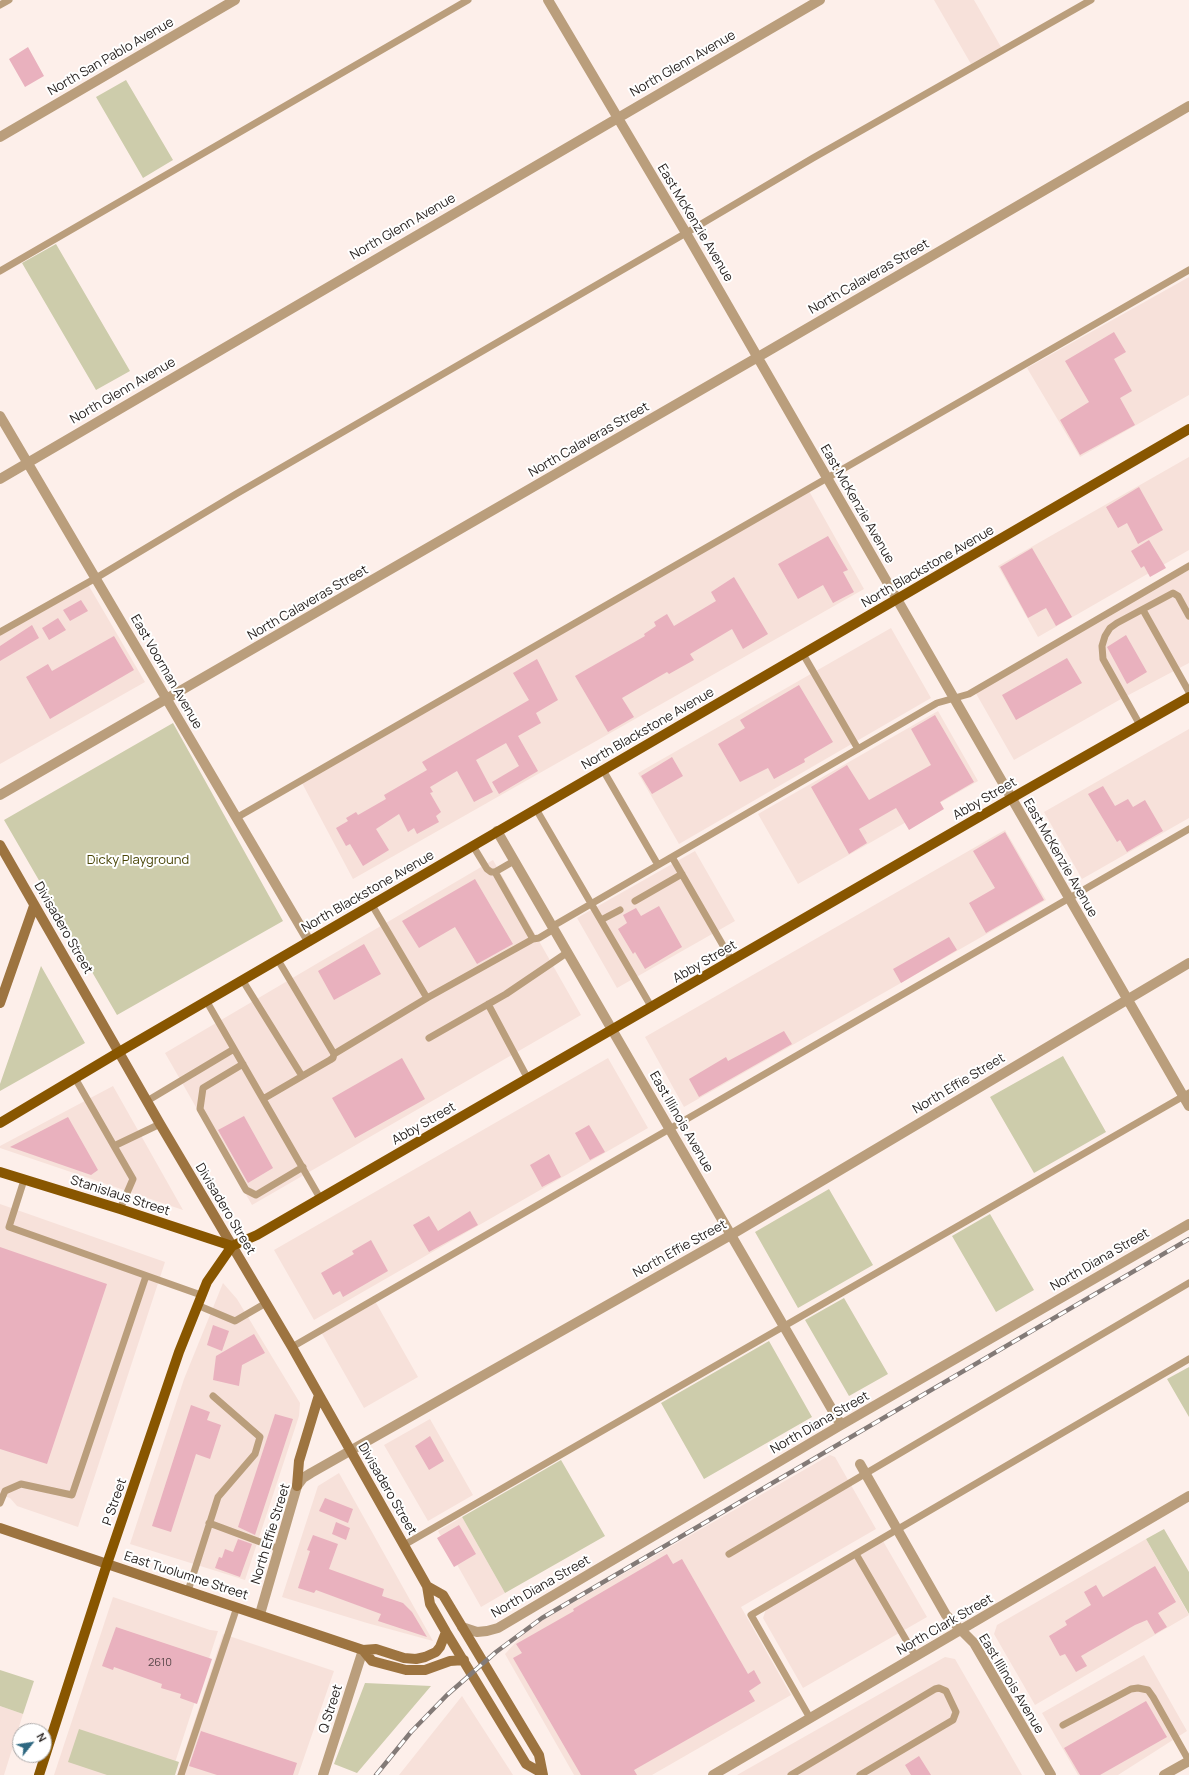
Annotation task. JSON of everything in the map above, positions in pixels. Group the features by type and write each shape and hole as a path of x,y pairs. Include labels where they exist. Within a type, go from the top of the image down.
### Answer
{"main road":[{"name":"North Blackstone Avenue","path":"0,1123 497,831 1189,429"},
{"name":"Abby Street","path":"232,1246 257,1235 1189,697"},
{"name":"Stanislaus Street","path":"0,1172 120,1209 232,1246"},
{"name":"P Street","path":"39,1775 107,1564 197,1305 213,1272 232,1246"}],"street":[{"name":"North San Pablo Avenue","path":"0,137 235,0"},
{"name":"East McKenzie Avenue","path":"548,0 758,357 1127,999 1186,1095 1189,1106"},
{"name":"North Glenn Avenue","path":"0,479 617,117 820,0"},
{"name":"North Calaveras Street","path":"0,795 167,700 1189,106"},
{"name":"East Voorman Avenue","path":"0,416 310,941"},
{"name":"East Illinois Avenue","path":"497,831 841,1425"},
{"name":"Divisadero Street","path":"0,845 160,1124 292,1347 349,1450 428,1586 430,1604 446,1632 526,1764 543,1774"},
{"path":"0,1003 34,906"},
{"name":"North Effie Street","path":"260,1614 297,1486 303,1478 310,1473 731,1235 1189,963"},
{"name":"North Diana Street","path":"462,1627 477,1632 484,1632 498,1628 841,1425 1189,1224"},
{"path":"297,1486 299,1461 319,1395"},
{"name":"East Illinois Avenue","path":"860,1464 946,1615 974,1643 1050,1775"},
{"name":"North Clark Street","path":"713,1775 1189,1496"},
{"name":"East Tuolumne Street","path":"0,1528 260,1614 363,1650 376,1649 404,1658 416,1659 436,1652 440,1648 446,1632"},
{"name":"Divisadero Street","path":"428,1586 443,1595 539,1755 543,1774"},
{"name":"East Tuolumne Street","path":"363,1650 372,1661 406,1670 424,1670 450,1661 464,1660"},
{"name":"Q Street","path":"323,1775 363,1650"},
{"path":"1164,1775 1189,1761"}],"lane":[{"path":"0,5 9,0"},
{"path":"0,271 468,0"},
{"path":"0,632 96,578 236,494 813,158 1091,0"},
{"path":"236,818 1189,270"},
{"path":"262,1099 330,1060 333,1058 334,1054 427,998 533,939 539,938 592,904 658,865 937,703 969,694 1189,566"},
{"path":"1140,724 1103,659 1102,646 1110,628 1173,594 1178,596 1189,616"},
{"path":"1143,610 1189,692"},
{"path":"803,654 858,749"},
{"path":"603,770 658,865"},
{"path":"536,809 652,1008"},
{"path":"292,1347 1189,829"},
{"path":"473,846 491,872 495,872 514,861"},
{"path":"672,857 732,961"},
{"path":"495,872 533,939"},
{"path":"635,902 682,874"},
{"path":"372,905 427,998"},
{"path":"601,920 620,910"},
{"path":"429,1038 488,1004 568,952"},
{"path":"278,960 334,1054"},
{"path":"243,981 302,1076"},
{"path":"207,1002 320,1198"},
{"path":"488,1004 528,1079"},
{"path":"147,1101 234,1049"},
{"path":"243,1064 203,1088 200,1109 246,1190 256,1195 303,1168"},
{"path":"75,1078 133,1180 120,1209"},
{"path":"404,1545 1186,1095"},
{"path":"114,1146 160,1124"},
{"path":"24,1180 9,1227 201,1295"},
{"path":"0,1503 5,1491 21,1484 72,1495 146,1276"},
{"path":"729,1554 1189,1283"},
{"path":"197,1305 234,1321 266,1303"},
{"path":"810,1718 751,1615 1189,1359"},
{"path":"188,1591 218,1496 255,1454 260,1437 213,1396"},
{"path":"209,1523 279,1549"},
{"path":"856,1554 916,1657"},
{"path":"181,1775 237,1607"},
{"path":"790,1775 935,1689 939,1688 946,1691 956,1712 953,1720 860,1775"},
{"path":"1063,1725 1131,1689 1138,1688 1148,1690 1154,1697 1189,1761"}],"shaded area":[{"path":"934,0 974,0 1001,47 971,64"},
{"path":"1189,277 1189,395 1080,457 1027,368"},
{"path":"1189,457 1189,550 1038,637 998,566"},
{"path":"809,491 864,589 353,879 302,783"},
{"path":"1189,570 1189,663 1121,699 1014,760 974,690"},
{"path":"86,581 145,682 0,764 0,631"},
{"path":"891,628 931,698 679,844 638,773"},
{"path":"938,711 978,781 798,884 758,814"},
{"path":"1189,729 1189,818 1082,879 1044,812"},
{"path":"1005,830 1046,900 684,1107 645,1037"},
{"path":"695,851 735,921 617,988 577,918"},
{"path":"493,860 581,1015 252,1205 165,1053"},
{"path":"608,1058 648,1128 314,1320 274,1250"},
{"path":"113,1086 183,1210 0,1148 0,1146"},
{"path":"0,1204 165,1262 78,1527 17,1506 10,1498 0,1495"},
{"path":"223,1283 237,1299 300,1403 299,1416 245,1580 130,1544 184,1379"},
{"path":"375,1301 418,1377 364,1408 321,1332"},
{"path":"430,1419 473,1495 428,1521 384,1445"},
{"path":"830,1455 835,1457 876,1529 741,1607 791,1695 652,1775 574,1775 505,1654 529,1628"},
{"path":"339,1473 433,1641 282,1597 318,1486"},
{"path":"462,1517 505,1593 481,1607 438,1531"},
{"path":"1146,1539 1189,1615 1035,1705 994,1634 997,1625"},
{"path":"883,1541 927,1617 803,1688 763,1618 766,1609"},
{"path":"113,1597 210,1630 218,1631 171,1775 54,1775"},
{"path":"223,1634 334,1671 298,1775 177,1775"},
{"path":"1144,1655 1187,1731 1118,1775 1078,1775 1042,1713"},
{"path":"945,1657 955,1659 1022,1775 737,1775"},
{"path":"462,1696 513,1775 399,1775"},
{"path":"0,1706 23,1714 20,1723 12,1723 12,1749 4,1775 0,1775"}],"green space":[{"path":"126,80 173,160 143,178 96,97"},
{"path":"56,244 130,371 96,390 22,263"},
{"name":"Dicky Playground","path":"173,723 283,921 117,1015 4,820"},
{"path":"41,966 85,1043 0,1091 0,1084"},
{"path":"1063,1056 1106,1132 1034,1173 990,1097"},
{"path":"829,1189 873,1265 798,1308 755,1232"},
{"path":"990,1214 1034,1290 996,1312 952,1236"},
{"path":"844,1298 888,1374 849,1396 805,1320"},
{"path":"769,1341 812,1417 704,1479 661,1403"},
{"path":"1189,1367 1189,1417 1167,1379"},
{"path":"561,1460 605,1536 505,1593 462,1517"},
{"path":"1164,1529 1189,1572 1189,1614 1146,1539"},
{"path":"0,1670 34,1681 23,1714 0,1706"},
{"path":"365,1683 431,1686 357,1773 334,1764"},
{"path":"79,1729 179,1762 175,1775 107,1775 68,1762"}],"building":[{"path":"28,47 44,76 25,87 9,59"},
{"path":"1114,332 1126,352 1114,359 1132,391 1120,398 1135,425 1080,455 1060,420 1089,402 1065,361"},
{"path":"1139,487 1163,530 1138,544 1127,523 1118,528 1106,507"},
{"path":"828,536 848,570 843,572 854,592 833,603 823,585 798,599 778,564"},
{"path":"1149,540 1166,568 1150,577 1144,566 1141,568 1131,551"},
{"path":"1032,548 1072,617 1056,626 1046,608 1028,618 1000,567"},
{"path":"734,577 768,634 743,649 732,629 690,654 694,660 669,674 667,672 622,698 634,717 608,732 575,676 645,636 644,634 656,626 654,622 667,614 674,626 716,601 711,592"},
{"path":"81,600 88,611 70,621 63,610"},
{"path":"58,618 66,630 49,640 42,628"},
{"path":"32,625 39,638 0,661 0,646"},
{"path":"1126,635 1147,672 1127,684 1107,647"},
{"path":"114,636 134,670 50,719 26,677 48,664 52,671"},
{"path":"1067,658 1082,683 1016,720 1002,695"},
{"path":"537,659 558,700 536,713 541,723 518,736 538,771 499,794 492,782 519,766 506,743 476,760 493,792 474,802 457,771 430,787 433,792 430,793 441,812 436,816 439,822 417,834 414,828 408,832 399,814 376,829 389,850 363,866 350,844 346,846 336,828 348,821 346,818 356,812 358,815 386,799 384,795 427,770 422,762 529,700 513,673"},
{"path":"799,685 833,742 804,759 805,762 774,779 768,768 740,782 718,744 745,728 740,720"},
{"path":"935,715 974,782 940,802 944,809 909,830 896,808 859,829 867,843 849,854 811,787 847,765 869,800 931,765 911,729"},
{"path":"672,757 683,776 652,794 641,776"},
{"path":"1103,786 1115,806 1128,799 1133,807 1145,800 1163,831 1127,852 1120,840 1117,842 1088,794"},
{"path":"1005,832 1044,900 986,933 969,903 995,888 973,851"},
{"path":"475,879 513,944 477,964 455,927 419,948 402,921"},
{"path":"659,906 682,947 645,969 635,952 633,954 618,929 627,923 623,915 636,908 641,916"},
{"path":"949,937 957,950 901,983 893,969"},
{"path":"364,944 381,974 334,1000 318,971"},
{"path":"784,1031 792,1044 699,1097 689,1079 726,1057 728,1061"},
{"path":"402,1058 425,1099 355,1138 332,1098"},
{"path":"244,1116 273,1168 248,1183 218,1130"},
{"path":"68,1117 98,1170 91,1175 10,1147"},
{"path":"589,1125 605,1152 590,1160 575,1133"},
{"path":"549,1154 561,1177 542,1187 530,1165"},
{"path":"470,1211 478,1225 429,1252 413,1225 429,1216 438,1231"},
{"path":"371,1240 388,1271 343,1297 340,1291 333,1295 321,1273 354,1254 352,1251"},
{"path":"0,1247 107,1284 47,1464 0,1449"},
{"path":"213,1325 229,1331 222,1351 207,1345"},
{"path":"254,1334 265,1353 242,1365 239,1386 213,1380 216,1356"},
{"path":"191,1405 210,1412 207,1420 221,1425 210,1459 196,1454 171,1532 152,1526"},
{"path":"275,1414 293,1419 255,1535 238,1527"},
{"path":"430,1436 444,1461 429,1470 415,1446"},
{"path":"325,1498 353,1509 348,1523 319,1511"},
{"path":"336,1522 350,1528 346,1540 332,1534"},
{"path":"459,1525 476,1554 454,1567 437,1538"},
{"path":"313,1535 338,1544 329,1569 384,1589 382,1596 403,1603 412,1612 427,1637 378,1621 381,1614 316,1590 314,1593 298,1588 310,1551 307,1550"},
{"path":"238,1539 252,1544 240,1577 215,1568 219,1557 222,1558 225,1549 233,1552"},
{"path":"667,1554 673,1564 682,1559 748,1674 754,1670 761,1683 749,1691 755,1701 634,1770 637,1775 581,1775 513,1658 522,1653 516,1644 574,1611 573,1609"},
{"path":"1155,1566 1176,1602 1158,1613 1167,1627 1155,1634 1147,1620 1135,1625 1081,1656 1087,1666 1076,1672 1065,1654 1060,1656 1049,1636 1067,1625 1065,1621 1091,1605 1084,1592 1096,1585 1103,1597"},
{"path":"116,1627 212,1659 197,1704 180,1698 181,1694 161,1688 162,1684 114,1667 113,1670 102,1666"},
{"path":"1146,1701 1167,1737 1100,1775 1080,1775 1064,1748"},
{"path":"201,1731 297,1763 293,1775 217,1775 189,1766"},
{"path":"919,1756 931,1775 911,1775 905,1765"}],"railway":[{"path":"376,1775 411,1732 447,1695 496,1652 542,1618 1189,1239"}]}
